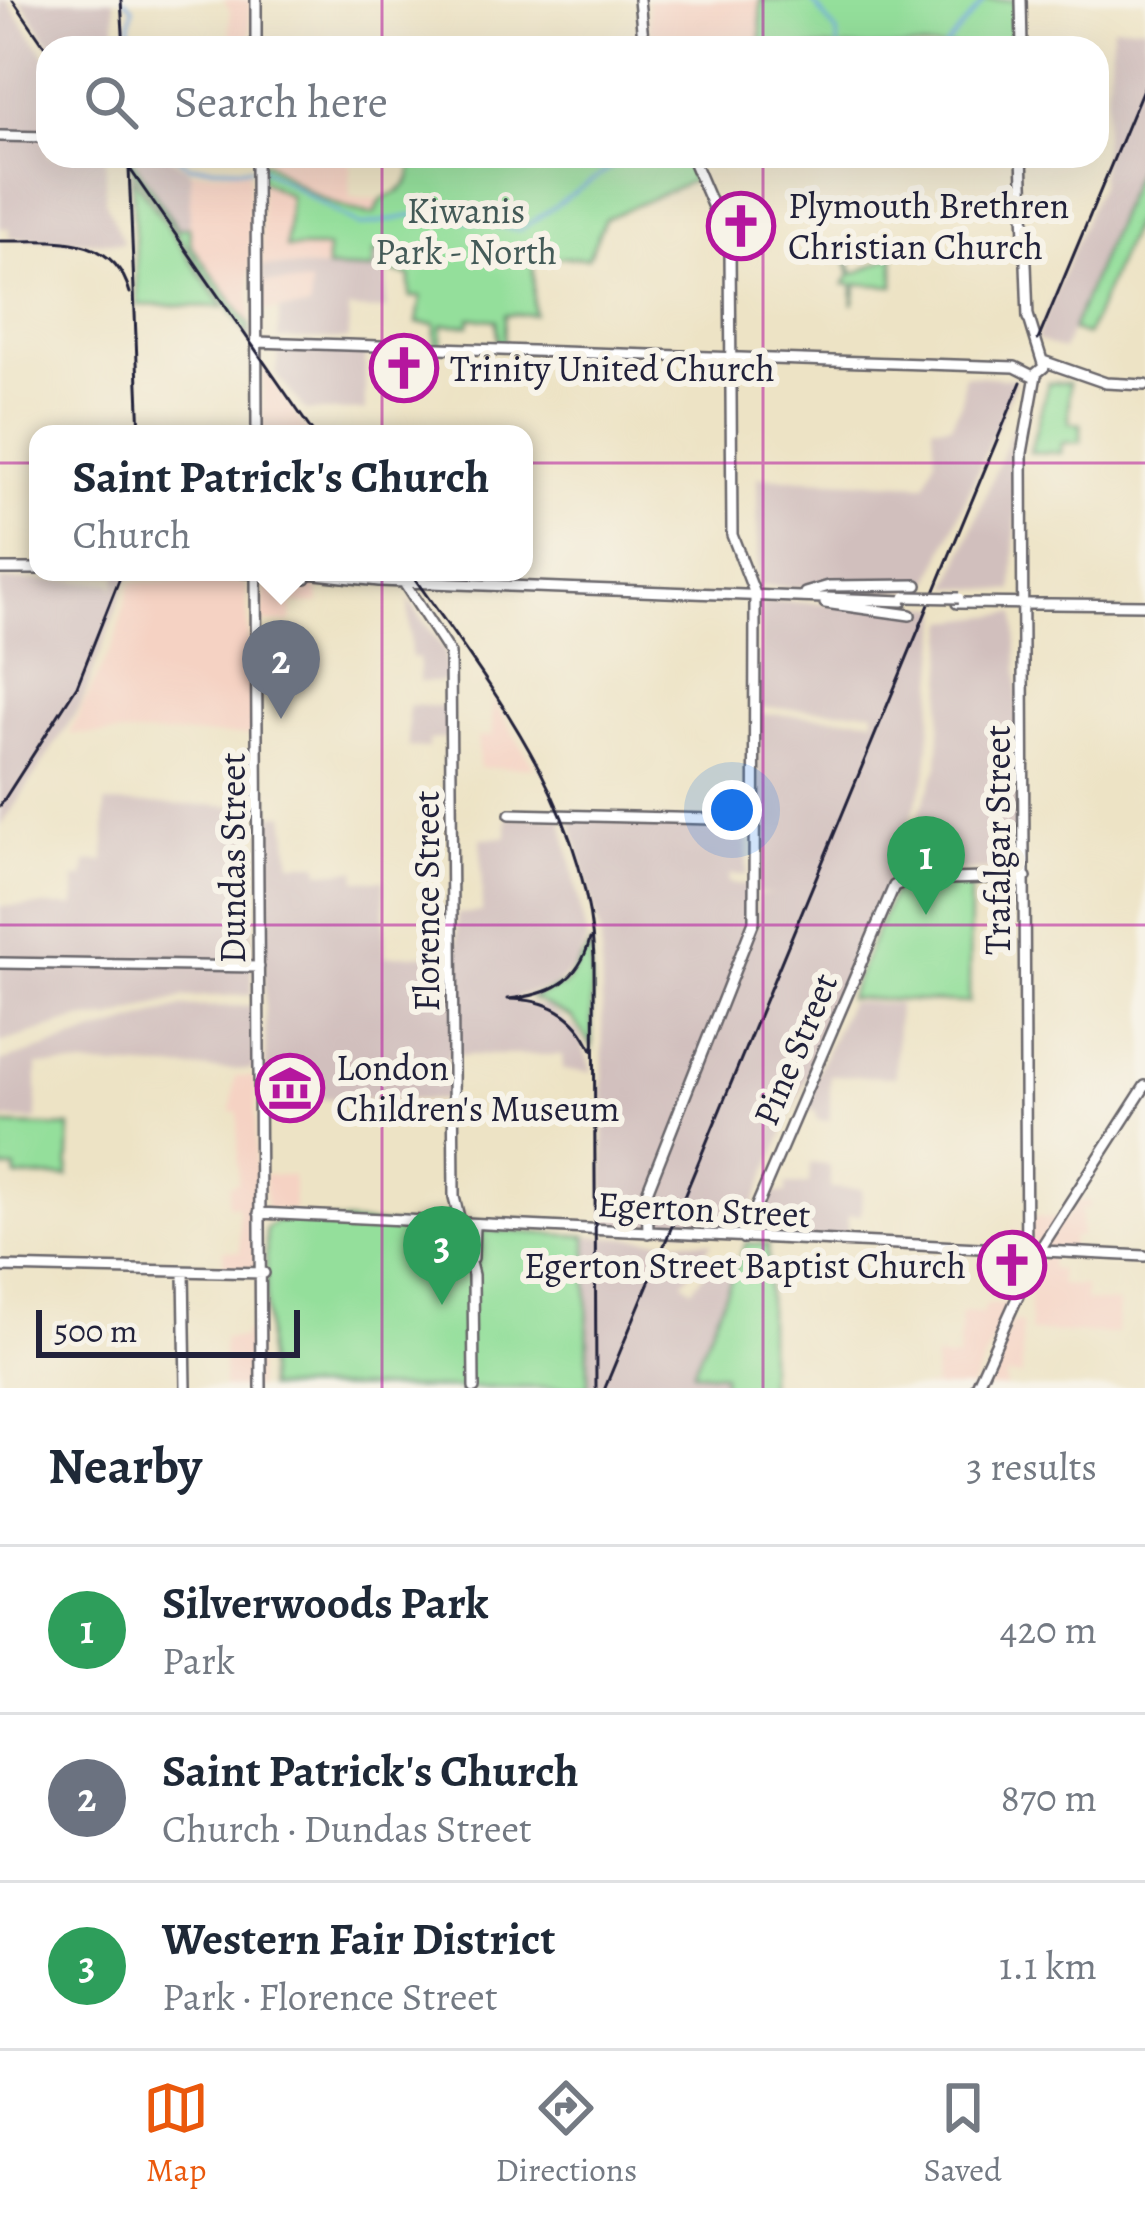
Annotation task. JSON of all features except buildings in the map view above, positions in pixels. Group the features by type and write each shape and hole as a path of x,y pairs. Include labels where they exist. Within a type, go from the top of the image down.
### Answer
{"main road":[{"path":"256,0 256,36"},
{"path":"639,0 642,36"},
{"path":"1021,0 1022,36"},
{"path":"0,136 36,137"},
{"path":"256,168 256,425"},
{"path":"648,1233 648,1189 752,936 755,594 732,536 730,247 696,168"},
{"name":"Trafalgar Street","path":"976,1388 1026,1278 1031,1254 1022,453 1032,404 1033,365 1022,168"},
{"path":"256,342 1033,365 1106,383 1145,385"},
{"name":"Dundas Street","path":"257,581 263,1388"},
{"name":"Florence Street","path":"404,581 442,636 452,673 457,1224 473,1275 474,1388"},
{"path":"417,600 426,581 1145,605"},
{"path":"810,596 844,585 917,585"},
{"path":"810,596 905,618"},
{"path":"510,814 754,820"},
{"name":"Pine Street","path":"743,1238 899,882 1025,877"},
{"path":"0,963 259,967"},
{"name":"Dundas Street","path":"260,1072 262,1213"},
{"path":"1031,1254 1145,1086"},
{"path":"258,1126 263,1138"},
{"path":"631,1232 648,1211"},
{"name":"Egerton Street","path":"262,1213 1145,1256"},
{"path":"473,1275 474,1225"},
{"path":"0,1268 261,1273"},
{"path":"184,1272 185,1388"}],"shaded area":[{"path":"0,0 7,0 36,42 36,168 106,168 105,200 124,243 9,238 9,228 0,228"},
{"path":"20,0 114,0 116,36 45,36"},
{"path":"224,0 250,0 250,36 229,36 230,11"},
{"path":"647,0 760,0 762,36 651,36"},
{"path":"1113,26 1145,26 1145,147 1063,350 1036,339 1100,184 1101,168 1109,168"},
{"path":"140,168 191,171 189,227 178,229"},
{"path":"277,168 350,168 350,198 382,199 382,209 365,214 365,209 340,208 296,185"},
{"path":"249,171 250,324 191,245 189,227 191,172"},
{"path":"261,180 290,196 290,231 327,248 327,268 262,266"},
{"path":"374,251 388,252 386,310 349,309 348,340 278,339 279,310 310,308 311,284 262,282 262,266 372,270"},
{"path":"262,282 311,283 311,308 260,311"},
{"path":"279,349 365,350 365,411 305,411 276,374"},
{"path":"263,366 303,425 262,425"},
{"path":"964,375 1017,379 926,592 758,586 757,477 926,484 935,458 933,425 951,425 962,401"},
{"path":"1015,422 1020,423 1013,591 949,587"},
{"path":"0,580 112,582 113,590 116,581 127,581 81,705 0,828"},
{"path":"265,581 317,581 319,603 292,604 291,622 262,623"},
{"path":"131,582 246,583 253,735 69,734 114,643"},
{"path":"408,599 445,652 447,682 419,682 419,658 411,658"},
{"path":"761,601 942,607 926,775 887,887 742,1232 605,1226 601,937 570,817 747,824 747,875 729,875 728,883 750,885 750,926 756,928 757,895 774,894 757,893 759,714 874,719 874,711 762,708 758,702"},
{"path":"1016,613 1021,870 896,872 938,766 947,621"},
{"path":"492,699 534,767 479,768 478,737 492,736"},
{"path":"408,705 448,707 448,738 429,740 428,748 408,747"},
{"path":"105,803 252,806 252,995 183,997 111,1018 79,1019 0,1043 0,906 75,906 75,878 84,878 86,862 105,861"},
{"path":"285,814 291,863 319,863 320,872 356,870 357,880 384,880 385,956 457,953 457,914 482,912 481,838 507,837 507,816 562,818 587,940 576,965 554,987 518,996 517,1001 548,1008 578,1032 592,1072 563,1070 562,1055 448,1055 448,1100 266,1098 263,815"},
{"path":"849,1002 898,1004 895,1077 830,1075 830,1121 817,1120 816,1111 800,1110"},
{"path":"253,1006 254,1070 37,1065 37,1120 0,1119 0,1062 181,1007"},
{"path":"235,1076 255,1077 256,1269 223,1270 223,1250 240,1252 238,1206 228,1205 229,1186 238,1182 238,1112 231,1112"},
{"path":"810,1163 830,1165 830,1188 862,1189 861,1215 848,1215 847,1240 750,1234 766,1192 786,1193 787,1184 809,1184"},
{"path":"264,1175 293,1175 294,1210 266,1209"},
{"path":"1077,1200 1090,1201 1090,1208 1081,1209 1081,1236 1072,1237 1071,1251 1051,1253 1050,1269 1059,1270 1060,1285 1085,1286 1085,1301 1118,1303 1117,1334 1030,1332 1030,1291 985,1283 985,1272 992,1271 993,1256 1008,1256 1008,1231 1028,1232 1030,1216 1065,1220"},
{"path":"587,1236 712,1242 683,1282 692,1289 711,1265 724,1258 738,1260 692,1372 723,1374 723,1388 588,1388"},
{"path":"986,1304 1009,1305 971,1388 918,1388 934,1386 935,1358 958,1359 961,1312 982,1313"},
{"path":"1011,1322 1022,1323 1022,1376 1006,1376 1006,1388 984,1388"},
{"path":"257,1331 257,1388 223,1388 223,1338 243,1338 243,1332"}],"green space":[{"path":"760,0 1015,0 1016,36 761,36"},
{"path":"1145,149 1145,196 1087,335 1072,330"},
{"path":"132,168 138,168 178,229 189,227 191,245 249,325 249,337"},
{"name":"Kiwanis Park - North","path":"261,168 274,168 319,197 374,214 382,199 407,184 412,168 689,168 694,180 605,219 588,258 533,257 534,314 505,315 504,349 498,348 496,320 470,318 469,325 442,325 441,346 435,344 435,324 417,323 421,297 410,297 410,276 388,271 388,251 374,251 373,270 327,268 327,248 286,248 290,196 261,180"},
{"path":"132,176 223,307 138,305"},
{"path":"845,255 854,274 894,256 894,286 857,284 853,305 853,285 844,284 850,275"},
{"path":"1048,383 1069,383 1069,423 1081,424 1081,442 1062,443 1061,453 1030,452"},
{"path":"970,878 969,1003 848,998 895,888 901,883"},
{"path":"590,946 592,1047 572,1018 531,998 565,985"},
{"path":"0,1125 70,1127 68,1177 16,1177 15,1169 0,1169"},
{"path":"277,1221 587,1236 588,1388 267,1388 266,1229"},
{"path":"746,1243 768,1244 768,1388 723,1388 723,1374 693,1372"}],"waterway":[{"path":"124,0 133,7 133,36"},
{"path":"811,0 837,36"},
{"path":"955,36 985,0"},
{"path":"261,168 360,226 427,213 520,230 610,168"}],"railway":[{"path":"13,0 38,36"},
{"path":"121,0 123,36"},
{"path":"1038,340 1145,84"},
{"path":"129,168 308,425"},
{"path":"129,168 140,425"},
{"path":"0,241 59,242 95,250 122,273 130,293"},
{"path":"605,1388 1021,382"},
{"path":"0,806 77,686 118,581"},
{"path":"416,581 530,752 555,800 587,902 594,957 596,1388"},
{"path":"590,939 578,966 561,984 508,999 559,1011 578,1026 592,1050"}],"place":[{"name":"Plymouth Brethren Christian Church","path":"741,226"},
{"name":"Trinity United Church","path":"404,368"},
{"name":"Saint Patrick's Church","path":"281,719"},
{"name":"Silverwoods Park","path":"926,915"},
{"name":"London Children's Museum","path":"290,1088"},
{"name":"Egerton Street Baptist Church","path":"1012,1265"},
{"name":"Western Fair District","path":"442,1305"}]}
